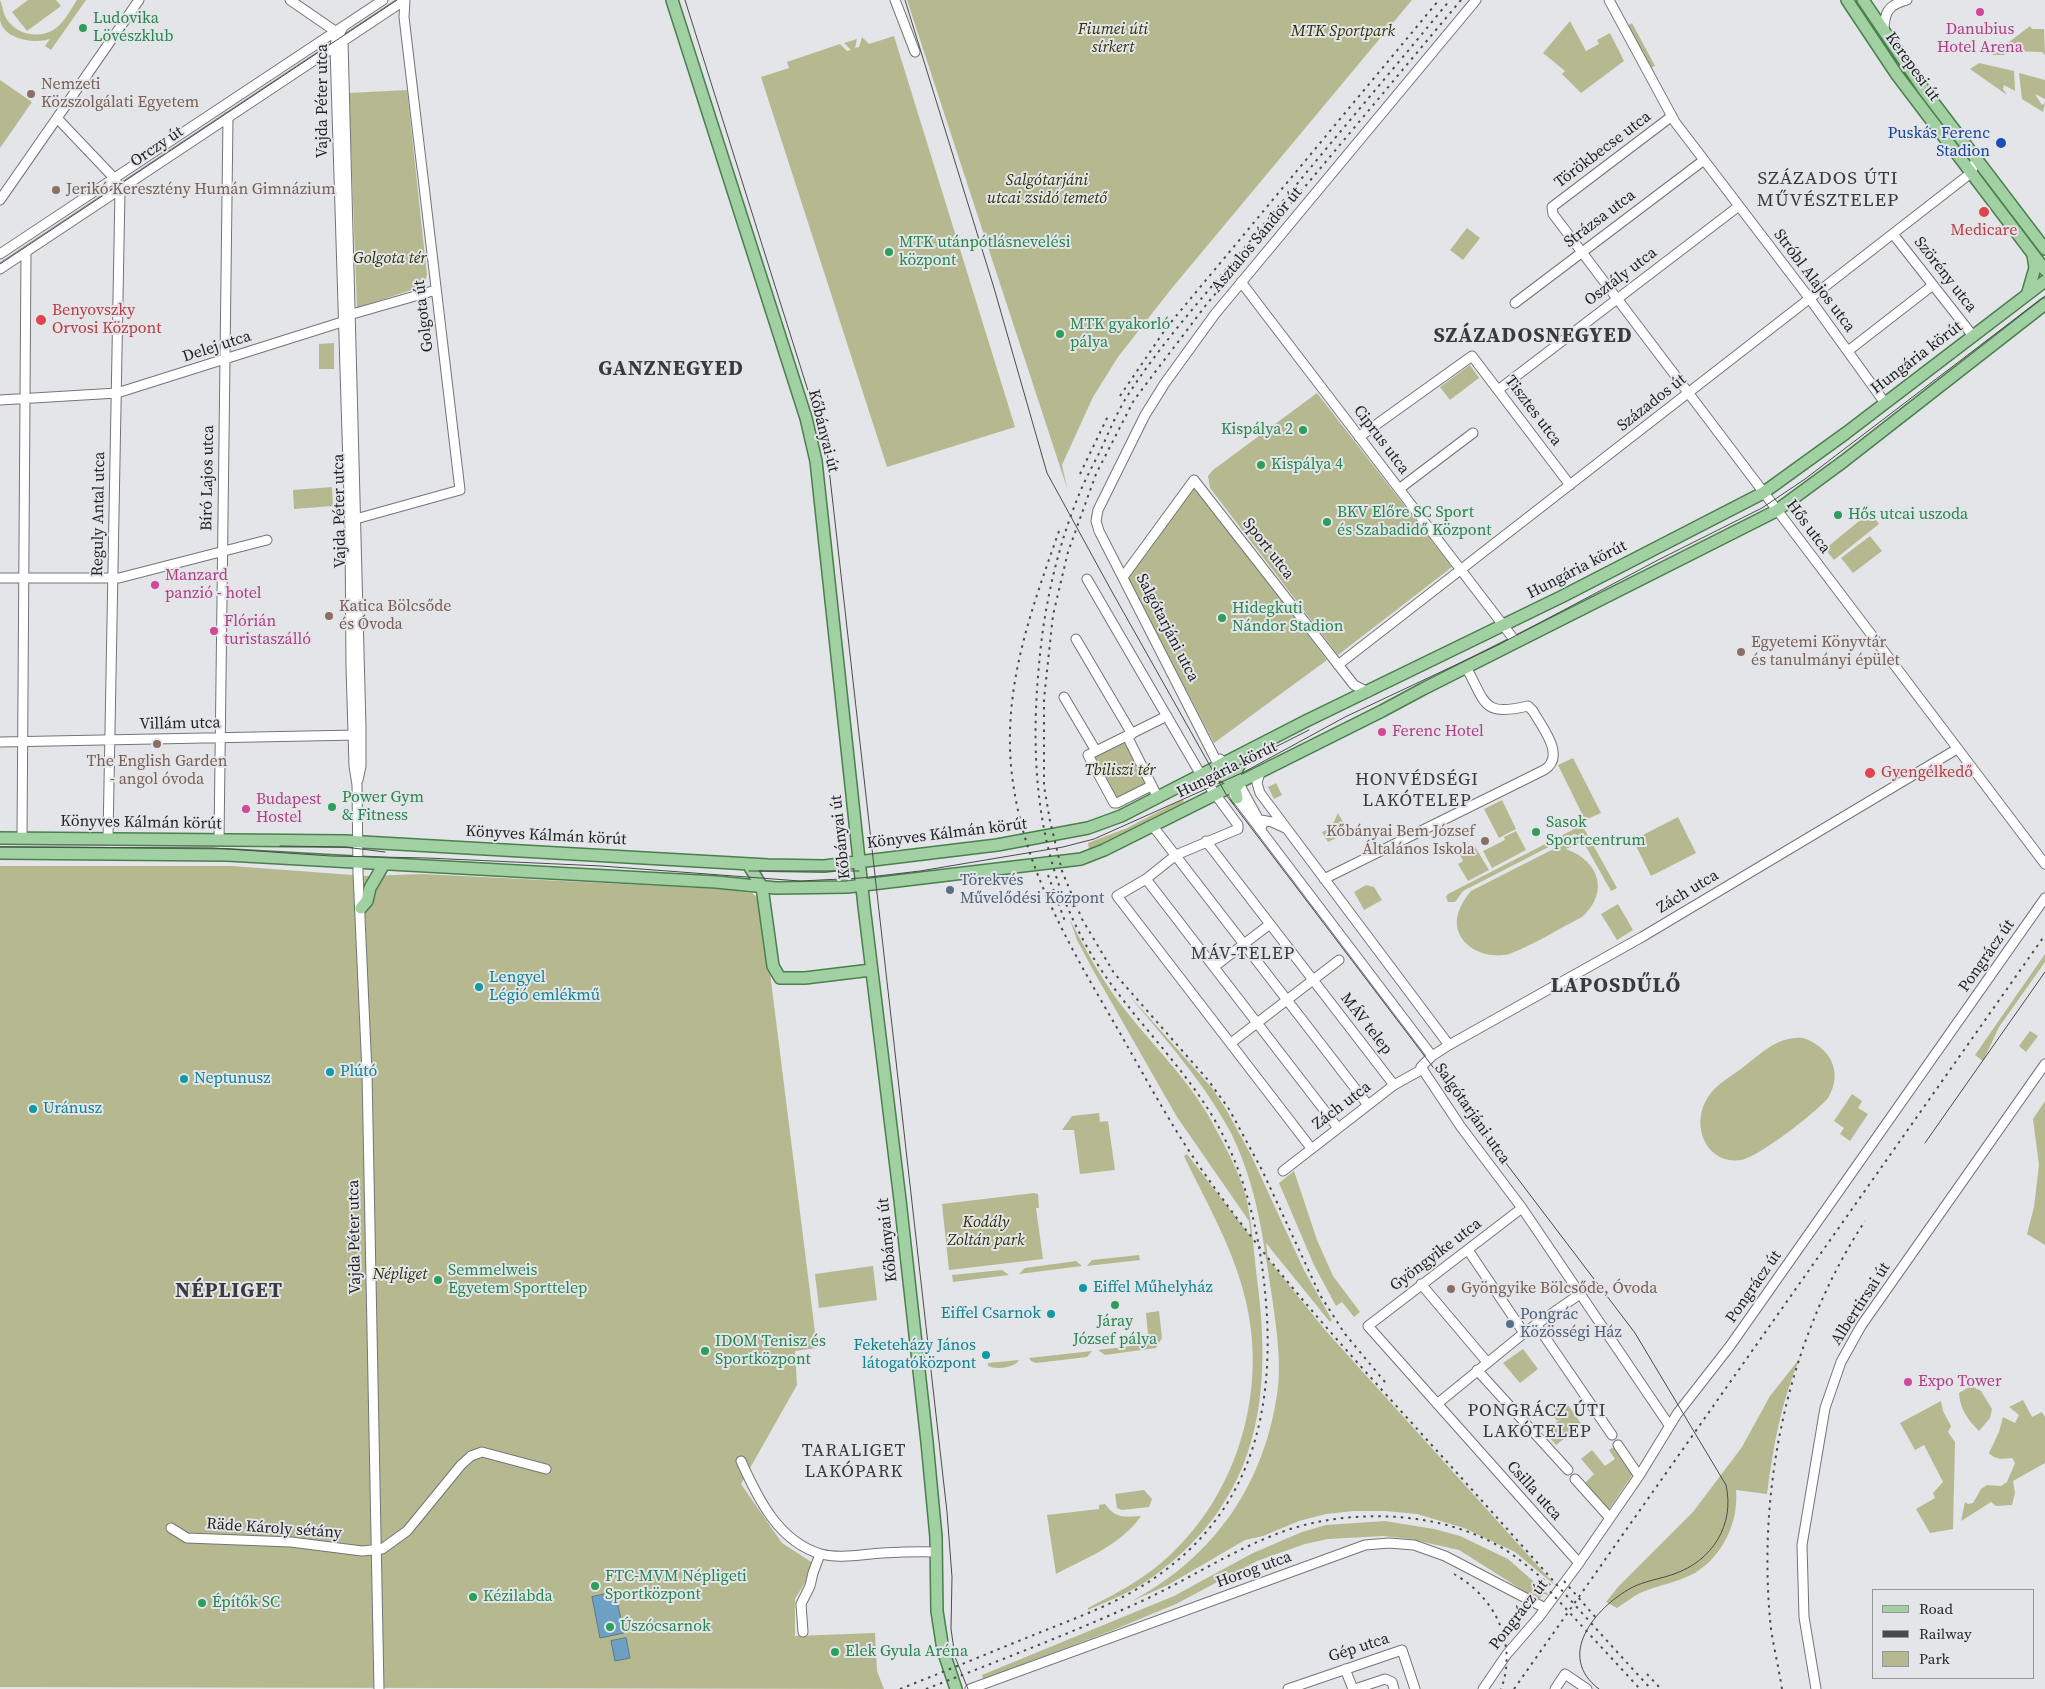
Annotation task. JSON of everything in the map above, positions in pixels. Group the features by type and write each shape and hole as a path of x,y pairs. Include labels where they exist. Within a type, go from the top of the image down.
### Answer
{"main road":[{"name":"Kőbányai út","path":"672,0 814,447 823,514 871,970 903,1230 934,1516 937,1610 940,1636 956,1689"},
{"name":"Kerepesi út","path":"1863,0 1924,90 2044,248"},
{"path":"1872,0 1875,18"},
{"name":"Kerepesi út","path":"1849,1 1897,75 2045,270"},
{"path":"2028,292 2035,268 2033,254"},
{"name":"Hungária körút","path":"1229,782 1254,748 1368,692 1500,621 1763,493 2045,281"},
{"name":"Hungária körút","path":"1081,859 1152,825 1229,782 1260,772 1776,510 2044,307"},
{"path":"1970,363 1975,350 1973,336"},
{"path":"1202,774 1215,774 1221,780 1229,782 1241,761 1254,748"},
{"name":"Hungária körút","path":"1088,828 1122,816 1202,774 1229,782"},
{"name":"Könyves Kálmán körút","path":"0,838 358,842 814,866 997,846 1088,828"},
{"name":"Könyves Kálmán körút","path":"0,852 112,855 187,853 716,882 776,888 862,885 1081,859"},
{"path":"361,908 367,900 370,888 384,864"},
{"path":"748,864 762,887 773,966 780,978 805,978 871,970"}],"street":[{"path":"0,200 139,0"},
{"path":"290,0 339,29"},
{"name":"Orczy út","path":"0,254 384,0"},
{"name":"Orczy út","path":"0,269 405,0"},
{"name":"Golgota út","path":"352,520 460,490 404,17 405,0"},
{"path":"895,0 915,52"},
{"name":"Asztalos Sándor út","path":"1096,521 1098,510 1120,462 1160,391 1241,282 1476,0"},
{"name":"Stróbl Alajos utca","path":"1609,0 1672,116 1810,299 1885,403"},
{"path":"1884,32 1886,12 1891,6 1907,0"},
{"name":"Vajda Péter utca","path":"339,29 335,47 344,236 350,315 357,735 361,766 357,785 358,863 370,1200 379,1689"},
{"name":"Vajda Péter utca","path":"343,41 344,236 342,322 352,520"},
{"name":"Törökbecse utca","path":"1552,207 1672,116"},
{"name":"Bíró Lajos utca","path":"219,840 228,117"},
{"path":"57,118 115,179 120,190"},
{"path":"1971,173 1976,159"},
{"name":"Strázsa utca","path":"1516,303 1704,160"},
{"name":"Százados út","path":"1338,665 1971,173"},
{"name":"Reguly Antal utca","path":"108,838 120,190"},
{"name":"Osztály utca","path":"1498,390 1739,206"},
{"name":"Hős utca","path":"1552,207 1552,214 1580,253 2045,864"},
{"name":"Szörény utca","path":"1893,234 1973,336"},
{"path":"22,838 26,252"},
{"name":"Ciprus utca","path":"1241,282 1516,642"},
{"path":"1848,351 1933,285"},
{"name":"Delej utca","path":"0,400 117,394 342,322 350,315 436,290"},
{"name":"Tisztes utca","path":"1359,437 1472,356 1570,485"},
{"path":"1400,490 1473,433"},
{"name":"Sport utca","path":"1123,578 1194,480 1354,686"},
{"name":"Salgótarjáni utca","path":"1096,521 1123,578 1229,782 1265,836 1432,1056 1423,1063 1421,1070 1522,1208 1669,1426"},
{"path":"0,578 113,578 267,540"},
{"path":"1087,579 1202,774"},
{"path":"1076,639 1129,735 1158,798"},
{"path":"1324,878 1544,770 1552,763 1554,756 1553,747 1533,710 1528,706 1500,711 1485,704 1466,668"},
{"path":"1350,701 1354,686 1368,692"},
{"path":"1064,697 1096,751"},
{"path":"1152,786 1117,804 1114,803 1088,755 1167,716"},
{"name":"Villám utca","path":"0,742 357,735"},
{"name":"Zách utca","path":"1432,1056 1642,937 1957,749"},
{"name":"Salgótarjáni utca","path":"1260,772 1257,783 1260,793 1449,1045"},
{"path":"1229,782 1238,829 1176,855 1146,879 1117,896 1311,1148"},
{"path":"1255,819 1272,822 1287,829"},
{"path":"1152,825 1368,1105"},
{"name":"MÁV telep","path":"1206,841 1394,1085"},
{"path":"1146,879 1338,1128"},
{"name":"Pongrácz út","path":"1483,1689 1507,1654 1579,1563 1639,1476 1669,1426 1730,1346 2045,898"},
{"path":"1214,967 1270,924"},
{"path":"1231,1043 1339,960"},
{"name":"Albertirsai út","path":"1816,1689 1804,1617 1802,1545 1822,1421 1838,1371 1862,1326 2045,1064"},
{"name":"Zách utca","path":"1283,1171 1394,1085 1421,1070"},
{"name":"Gyöngyike utca","path":"1368,1326 1522,1208"},
{"path":"1468,1250 1524,1332"},
{"path":"1421,1284 1487,1362"},
{"path":"1436,1404 1524,1332 1580,1294"},
{"path":"1536,1324 1611,1435"},
{"name":"Csilla utca","path":"1368,1326 1579,1563"},
{"path":"1477,1370 1568,1470"},
{"path":"1618,1445 1639,1476"},
{"path":"377,1549 389,1546 402,1536 437,1498 461,1465 471,1456 482,1452 546,1470"},
{"path":"741,1462 754,1488 775,1522 791,1540 820,1554 839,1556 936,1552"},
{"path":"1575,1478 1610,1518"},
{"name":"Räde Károly sétány","path":"171,1528 187,1538 291,1542 362,1551 377,1549"},
{"name":"Horog utca","path":"970,1689 1365,1545 1389,1543 1414,1545 1444,1556 1545,1608"},
{"path":"803,1632 801,1604 810,1586 820,1554"},
{"name":"Gép utca","path":"1288,1689 1402,1650 1415,1689"},
{"path":"1345,1668 1354,1689 1385,1679 1392,1682 1394,1689"},
{"path":"1555,1689 1565,1674 1587,1689"}],"green space":[{"path":"0,0 5,16 10,24 22,32 36,35 50,32 56,28 77,0 86,0 51,50 45,46 50,39 36,41 21,39 7,32 0,20"},
{"path":"28,0 56,0 61,6 27,31 12,12"},
{"path":"907,0 1412,0 1172,288 1118,357 1093,397 1062,465 1067,488"},
{"path":"1570,21 1586,51 1599,44 1597,40 1610,33 1624,61 1581,93 1562,74 1565,71 1543,53"},
{"path":"1632,23 1655,66 1650,68 1627,26"},
{"path":"2030,26 2032,29 2044,29 2045,55 2042,52 2007,51 2004,55 1992,55"},
{"name":"MTK utánpótlásnevelési központ","path":"894,36 1015,427 887,467 761,77 789,68 787,62 840,44 847,51 851,50 844,43 857,39 855,48 859,47 862,37 869,44"},
{"path":"1979,63 2014,71 2015,91 2004,85 2003,89 2007,95 1970,69"},
{"path":"2019,73 2045,80 2045,99 2035,94 2042,105 2045,103 2043,112 2022,99"},
{"path":"0,80 32,102 0,148"},
{"name":"Golgota tér","path":"407,90 427,275 425,281 417,288 357,308 349,93"},
{"path":"1467,228 1480,238 1463,260 1450,250"},
{"path":"334,343 334,369 319,369 319,344"},
{"path":"1470,365 1479,378 1450,400 1440,387"},
{"name":"BKV Előre SC Sport és Szabadidő Központ","path":"1317,393 1452,567 1338,655 1210,488 1208,476 1213,470"},
{"name":"Hidegkuti Nándor Stadion","path":"1194,486 1327,660 1214,743 1127,577"},
{"path":"332,487 333,506 294,509 293,490"},
{"path":"1870,512 1879,524 1834,560 1825,549"},
{"path":"1870,536 1882,551 1853,573 1841,558"},
{"name":"Tbiliszi tér","path":"1126,741 1148,784 1117,801 1093,756"},
{"path":"1573,758 1601,813 1585,820 1558,765"},
{"path":"1276,783 1282,795 1274,799 1268,787"},
{"path":"1183,799 1184,802 1089,850 1088,843 1127,828"},
{"path":"1502,800 1516,829 1499,838 1484,809"},
{"path":"1338,813 1343,822 1340,836 1328,842 1322,832 1331,828"},
{"path":"1678,817 1696,853 1651,876 1633,840"},
{"path":"1582,825 1617,888 1611,891 1580,836 1574,834 1463,891 1455,902 1448,902 1446,897 1448,894"},
{"path":"1516,831 1526,850 1492,868 1483,851 1505,840 1504,837"},
{"path":"1577,837 1580,842 1566,849 1577,854 1593,869 1597,878 1598,888 1596,898 1582,917 1537,942 1509,954 1488,954 1467,945 1459,933 1457,922 1461,906 1471,891"},
{"path":"1474,845 1489,870 1468,881 1458,864 1463,861 1459,853"},
{"name":"Népliget","path":"0,866 232,866 366,876 422,874 722,889 752,893 761,901 817,1348 795,1351 797,1385 741,1484 782,1543 816,1565 795,1599 795,1636 875,1633 877,1671 884,1689 0,1687"},
{"path":"1366,885 1374,887 1382,900 1364,910 1354,892"},
{"path":"1618,904 1633,930 1617,940 1601,914"},
{"path":"1070,920 1112,992 1192,1090 1212,1122 1232,1161 1241,1181 1249,1210 1261,1323 1262,1365 1259,1406 1250,1444 1237,1480 1216,1514 1189,1546 1154,1576 1130,1591 1088,1610 1088,1608 1120,1591 1151,1571 1170,1555 1194,1530 1214,1501 1229,1471 1241,1438 1249,1405 1253,1370 1252,1336 1246,1302 1235,1264 1184,1156 1187,1154 1251,1237 1249,1221 1177,1117 1093,970 1077,940"},
{"path":"2045,954 2045,962 1999,1027 1983,1061 1975,1055"},
{"path":"1128,994 1212,1088 1227,1111 1251,1155 1304,1270 1332,1320 1330,1322 1266,1243 1268,1259 1325,1330 1556,1586 1515,1552 1464,1528 1417,1514 1354,1511 1326,1514 1299,1521 1263,1536 1245,1540 1168,1585 1130,1602 1160,1584 1187,1563 1211,1540 1231,1514 1248,1485 1262,1455 1272,1422 1278,1387 1279,1360 1262,1235 1251,1184 1239,1150 1209,1096"},
{"path":"2030,1031 2038,1036 2026,1052 2019,1046"},
{"path":"1803,1038 1821,1048 1832,1062 1835,1079 1828,1098 1786,1134 1749,1157 1741,1160 1729,1160 1718,1156 1704,1140 1701,1130 1700,1119 1711,1092 1772,1045 1786,1039"},
{"path":"1852,1094 1862,1101 1858,1108 1868,1114 1850,1141 1840,1134 1844,1128 1834,1121"},
{"path":"2045,1101 2045,1245 2027,1234 2034,1207 2039,1165 2033,1119"},
{"path":"1099,1113 1100,1122 1108,1121 1115,1170 1080,1174 1074,1130 1062,1130 1072,1116"},
{"path":"1294,1171 1317,1240 1333,1276 1360,1312 1354,1317 1342,1302 1336,1306 1314,1265 1279,1183"},
{"name":"Kodály Zoltán park","path":"1038,1194 1039,1208 1036,1208 1043,1259 949,1270 942,1204"},
{"path":"1139,1255 1140,1260 1087,1266 1092,1260"},
{"path":"1076,1261 1082,1266 1019,1274 1025,1268"},
{"path":"873,1266 877,1300 819,1308 815,1274"},
{"path":"1002,1270 1009,1275 953,1282 952,1275"},
{"path":"1159,1311 1162,1338 1156,1348 1105,1355 1098,1350 1149,1344 1146,1313"},
{"path":"1523,1349 1538,1369 1520,1383 1503,1363"},
{"path":"1092,1351 1087,1357 1036,1363 1029,1358"},
{"path":"1800,1358 1793,1374 1779,1425 1767,1494 1736,1490 1735,1514 1727,1537 1714,1557 1695,1573 1640,1593 1617,1608 1606,1602 1618,1587 1693,1512 1742,1447 1770,1396"},
{"path":"1019,1360 1014,1365 1005,1368 988,1366 988,1363"},
{"path":"1971,1386 1981,1391 1992,1409 1990,1418 1979,1431 1965,1414 1960,1399 1959,1393"},
{"path":"2023,1400 2032,1417 2042,1412 2045,1417 2045,1463 2013,1481 2015,1493 2012,1505 1996,1506 1991,1502 1961,1521 1965,1502 1968,1504 1973,1503 1981,1489 1987,1485 2001,1486 2007,1482 2015,1463 2012,1458 1997,1458 1989,1453 1999,1432 2003,1417 2015,1423 2019,1415 2009,1407"},
{"path":"1941,1401 1943,1411 1951,1426 1948,1432 1955,1442 1953,1529 1930,1533 1916,1509 1935,1498 1933,1493 1943,1482 1924,1445 1915,1450 1900,1423"},
{"path":"1566,1402 1582,1425 1556,1445 1545,1432 1563,1417 1557,1421 1551,1413"},
{"path":"1617,1445 1635,1471 1607,1512 1583,1485 1594,1474 1581,1459 1592,1450 1605,1466 1615,1459 1609,1450"},
{"path":"1144,1490 1152,1499 1149,1507 1122,1510 1117,1508 1115,1494"},
{"path":"1105,1504 1117,1515 1125,1517 1141,1516 1124,1535 1113,1543 1056,1574 1047,1515 1099,1509 1099,1505"},
{"path":"1385,1521 1434,1529 1460,1536 1508,1559 1549,1595 1544,1594 1538,1600 1459,1550 1410,1539 1383,1536 1328,1539 1305,1544 1257,1561 1176,1604 1111,1631 983,1679 982,1675 1174,1596 1253,1553 1302,1532 1326,1525"}],"water":[{"path":"615,1592 624,1633 600,1638 592,1597"},
{"path":"626,1638 630,1658 615,1661 611,1641"}],"tram line":[{"path":"0,264 397,0"},
{"path":"685,0 827,451 947,1512 952,1577 951,1629 955,1657 968,1689"},
{"path":"905,0 994,288 1047,473 1111,590 1227,796 1635,1333 1726,1485 1728,1500 1724,1527 1710,1551 1688,1568 1631,1588 1617,1597 1593,1620 1580,1648 1580,1662 1586,1676 1599,1689"},
{"path":"0,847 213,848 331,856 427,858 601,866 800,881 861,878 920,871 1063,847 1094,839 1244,772 1345,717 1498,645 1658,560 1762,508 1805,479 2045,296"},
{"path":"1206,782 1309,730"},
{"path":"280,846 345,847 385,852"},
{"path":"749,871 859,871"},
{"path":"1925,1143 2045,972"}],"railway":[{"path":"1120,396 1167,327 1439,0"},
{"path":"900,1689 1097,1609 1132,1592 1169,1568 1199,1540 1223,1509 1242,1476 1255,1440 1263,1401 1267,1360 1267,1317 1262,1265 1252,1214 1236,1164 1213,1117 1177,1066 1111,984 1087,947 1069,910 1055,871 1045,832 1038,792 1036,708 1041,642 1054,572 1075,504 1117,415 1140,376 1188,314 1450,0"},
{"path":"1385,1382 1345,1334 1320,1295 1262,1170 1229,1109 1208,1080 1114,973 1082,919 1062,871 1050,821 1044,786 1044,699 1053,615 1068,552 1096,474 1134,400 1206,305 1461,0"},
{"path":"1080,474 1108,416"},
{"path":"1059,531 1039,588 1022,646 1016,675 1010,735 1011,766 1016,801 1024,835 1035,867 1062,930 1178,1134 1202,1170 1257,1244 1346,1349 1651,1689"},
{"path":"1048,875 1066,924"},
{"path":"1514,1689 2045,935"},
{"path":"1782,1689 1771,1629 1768,1576 1769,1523 1774,1470 1784,1417 1797,1365 1816,1315 1838,1266 1865,1221"},
{"path":"926,1689 1116,1613 1257,1542 1302,1526 1332,1519 1364,1516 1396,1517 1428,1521 1458,1528 1487,1540 1513,1555 1554,1588"},
{"path":"1454,1574 1481,1595 1499,1623 1507,1655 1506,1672 1501,1689"},
{"path":"1564,1581 1597,1619"},
{"path":"1545,1586 1640,1689"},
{"path":"1647,1674 1661,1689"}],"place":[{"name":"Danubius Hotel Arena","path":"1980,12"},
{"name":"Ludovika Lövészklub","path":"83,28"},
{"name":"Nemzeti Közszolgálati Egyetem","path":"31,94"},
{"name":"Puskás Ferenc Stadion","path":"2001,143"},
{"name":"Jerikó Keresztény Humán Gimnázium","path":"56,190"},
{"name":"Medicare","path":"1984,212"},
{"name":"MTK utánpótlásnevelési központ","path":"889,252"},
{"name":"Benyovszky Orvosi Központ","path":"41,320"},
{"name":"MTK gyakorló pálya","path":"1060,334"},
{"name":"Kispálya 2","path":"1303,430"},
{"name":"Kispálya 4","path":"1261,465"},
{"name":"Hős utcai uszoda","path":"1838,515"},
{"name":"BKV Előre SC Sport és Szabadidő Központ","path":"1327,522"},
{"name":"Manzard panzió - hotel","path":"155,585"},
{"name":"Katica Bölcsőde és Óvoda","path":"329,616"},
{"name":"Hidegkuti Nándor Stadion","path":"1222,618"},
{"name":"Flórián turistaszálló","path":"214,631"},
{"name":"Egyetemi Könyvtár és tanulmányi épület","path":"1741,652"},
{"name":"Ferenc Hotel","path":"1382,732"},
{"name":"The English Garden - angol óvoda","path":"157,744"},
{"name":"Gyengélkedő","path":"1870,773"},
{"name":"Power Gym & Fitness","path":"332,807"},
{"name":"Budapest Hostel","path":"246,809"},
{"name":"Sasok Sportcentrum","path":"1536,832"},
{"name":"Kőbányai Bem József Általános Iskola","path":"1485,841"},
{"name":"Törekvés Művelődési Központ","path":"950,890"},
{"name":"Lengyel Légió emlékmű","path":"479,987"},
{"name":"Plútó","path":"330,1072"},
{"name":"Neptunusz","path":"184,1079"},
{"name":"Uránusz","path":"33,1109"},
{"name":"Semmelweis Egyetem Sporttelep","path":"438,1280"},
{"name":"Eiffel Műhelyház","path":"1083,1288"},
{"name":"Gyöngyike Bölcsőde, Óvoda","path":"1451,1289"},
{"name":"Járay József pálya","path":"1115,1305"},
{"name":"Eiffel Csarnok","path":"1051,1314"},
{"name":"Pongrác Közösségi Ház","path":"1510,1324"},
{"name":"IDOM Tenisz és Sportközpont","path":"705,1351"},
{"name":"Feketeházy János látogatóközpont","path":"986,1355"},
{"name":"Expo Tower","path":"1908,1382"},
{"name":"FTC-MVM Népligeti Sportközpont","path":"595,1586"},
{"name":"Kézilabda","path":"473,1597"},
{"name":"Építők SC","path":"202,1603"},
{"name":"Úszócsarnok","path":"610,1627"},
{"name":"Elek Gyula Aréna","path":"835,1652"}],"district":[{"name":"SZÁZADOS ÚTI MŰVÉSZTELEP","path":"1828,190"},
{"name":"SZÁZADOSNEGYED","path":"1533,337"},
{"name":"GANZNEGYED","path":"671,370"},
{"name":"HONVÉDSÉGI LAKÓTELEP","path":"1417,790"},
{"name":"MÁV-TELEP","path":"1243,954"},
{"name":"LAPOSDŰLŐ","path":"1616,987"},
{"name":"NÉPLIGET","path":"229,1292"},
{"name":"PONGRÁCZ ÚTI LAKÓTELEP","path":"1537,1421"},
{"name":"TARALIGET LAKÓPARK","path":"854,1461"}],"park label":[{"name":"MTK Sportpark","path":"1343,32"},
{"name":"Fiumei úti sírkert","path":"1113,39"},
{"name":"Salgótarjáni utcai zsidó temető","path":"1047,190"}]}
